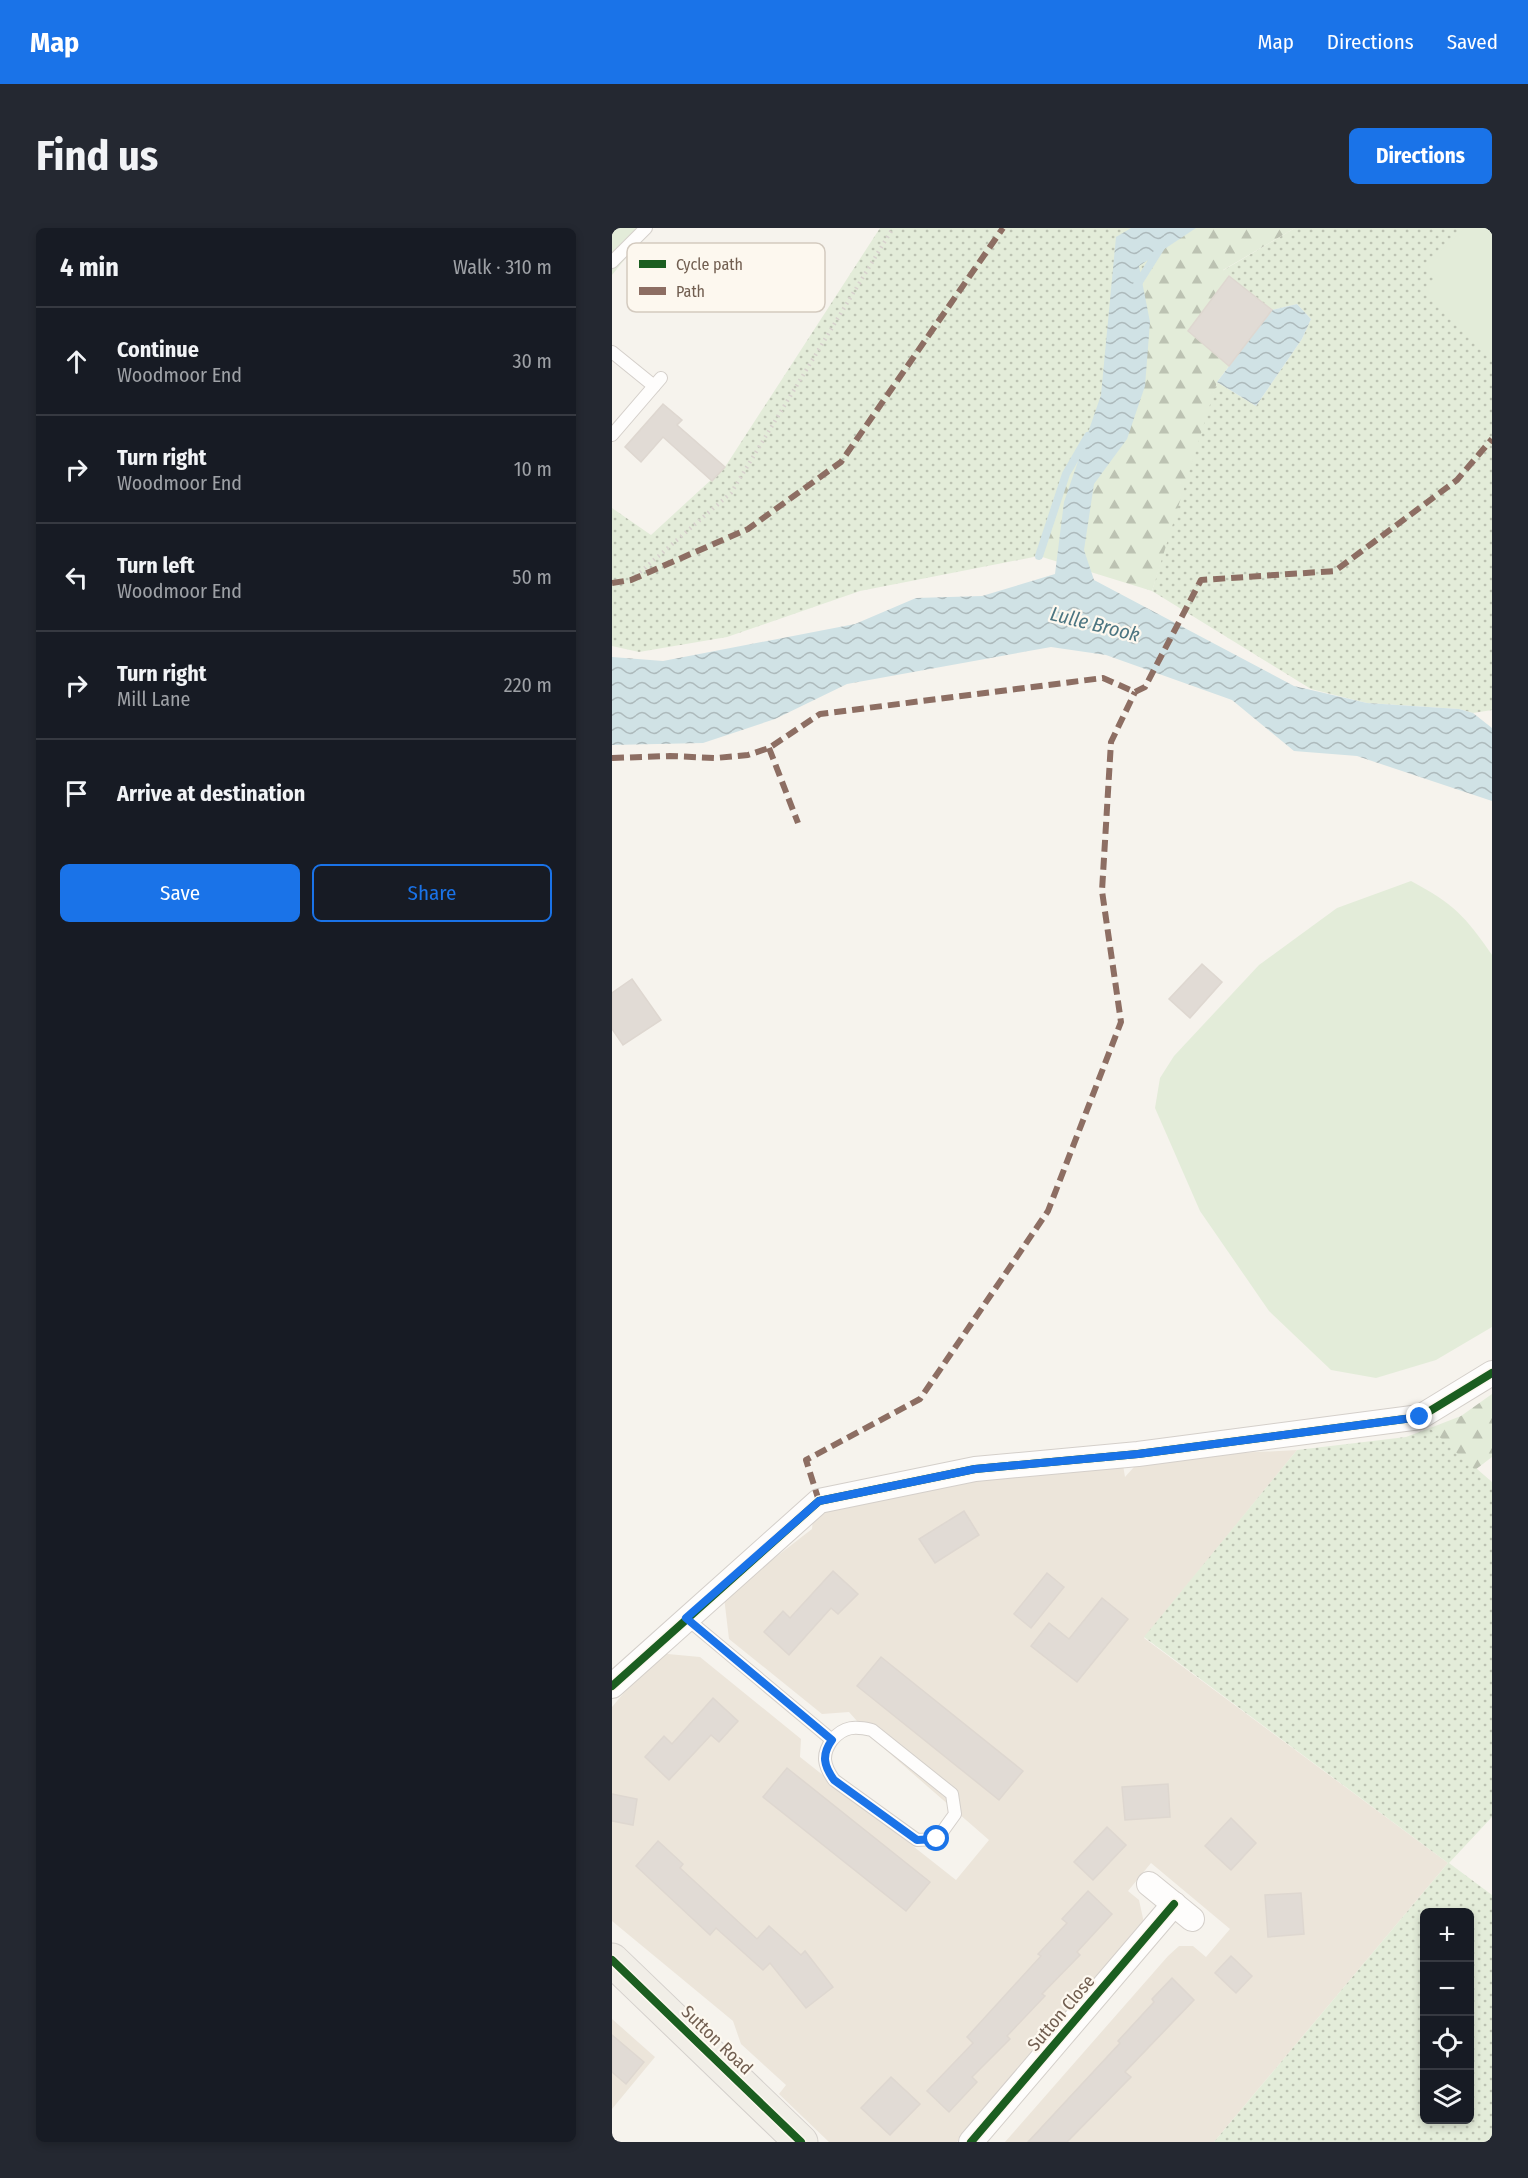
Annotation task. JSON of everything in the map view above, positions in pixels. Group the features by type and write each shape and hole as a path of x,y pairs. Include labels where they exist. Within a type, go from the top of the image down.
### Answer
{"main road":[{"name":"Sutton Road","path":"614,1965 801,2142"}],"street":[{"path":"612,1686 819,1501 975,1469 1138,1454 1420,1417 1492,1373"},
{"path":"1149,1884 1192,1919"},
{"name":"Sutton Close","path":"971,2142 1174,1904"}],"lane":[{"path":"631,243 646,228"},
{"path":"612,262 627,247"},
{"path":"612,352 657,382 612,435"},
{"path":"686,1618 832,1740"},
{"path":"856,1726 872,1730 952,1794 955,1814 937,1839 917,1840 834,1780 825,1766 826,1748 832,1740 839,1732 856,1726"}],"path":[{"path":"631,580 731,493 892,228"}],"shaded area":[{"path":"1297,1450 1144,1638 1448,1863 1214,2142 1005,2142 1168,1956 1179,1946 1193,1946 1206,1957 1230,1929 1151,1863 1128,1891 1139,1900 1144,1923 957,2142 829,2142 779,2094 786,2085 741,2044 733,2021 612,1921 612,1707 657,1653 700,1657 801,1739 800,1757 956,1880 989,1840 872,1738 849,1712 822,1714 729,1639 724,1597 812,1529 813,1518 854,1495 1122,1459 1125,1477 1142,1458"},
{"path":"612,2019 655,2057 612,2109"}],"green space":[{"path":"612,228 650,228 638,243 627,243 627,256 612,275"},
{"path":"880,228 1173,228 1113,394 1066,474 1039,556 860,591 727,637 639,652 612,646 612,508 651,535 725,467"},
{"path":"1173,228 1295,228 1223,270 1229,276 1188,331 1229,366 1217,382 1152,591 1039,556 1066,474 1113,394 1111,324"},
{"path":"1295,228 1492,228 1492,710 1473,713 1459,709 1367,703 1311,689 1152,591 1192,453 1217,382 1256,406 1302,339 1311,319 1297,304 1272,310 1222,271"},
{"path":"1465,228 1492,228 1492,358 1427,291 1438,280 1425,266"},
{"path":"1411,881 1458,912 1492,955 1492,1327 1436,1360 1376,1378 1331,1370 1269,1311 1200,1211 1155,1108 1160,1078 1174,1056 1259,965 1337,908"},
{"path":"1492,1394 1492,1457 1475,1470 1430,1428 1461,1416"},
{"path":"1430,1428 1492,1482 1492,1817 1449,1863 1492,1895 1492,2142 1214,2142 1448,1863 1144,1637 1297,1450 1406,1437"}],"water":[{"name":"Lulle Brook","path":"1131,228 1196,228 1139,266 1150,322 1145,386 1127,439 1094,484 1084,550 1094,580 1294,686 1367,703 1459,709 1473,713 1492,728 1492,801 1357,756 1294,751 1232,700 1106,655 1051,647 847,684 775,719 703,743 612,745 612,657 663,661 855,624 916,598 982,596 1055,574 1064,502 1101,395 1116,237"},
{"path":"1297,304 1311,319 1302,339 1256,406 1217,382 1272,310"}],"building":[{"path":"1229,276 1272,310 1229,366 1188,331"},
{"path":"663,404 682,420 677,425 725,467 712,481 663,437 641,462 625,447"},
{"path":"1202,964 1222,982 1190,1018 1169,999"},
{"path":"632,979 661,1020 623,1045 612,1029 612,993"},
{"path":"964,1511 979,1535 935,1563 919,1539"},
{"path":"833,1571 858,1594 838,1614 831,1608 789,1655 764,1632 783,1611 790,1618"},
{"path":"1047,1573 1064,1587 1031,1628 1014,1614"},
{"path":"1102,1598 1128,1619 1077,1682 1031,1646 1049,1623 1069,1639"},
{"path":"881,1657 1023,1771 999,1800 857,1686"},
{"path":"713,1698 738,1721 719,1742 711,1735 669,1780 645,1757 664,1736 672,1744"},
{"path":"787,1768 930,1882 906,1911 763,1797"},
{"path":"1168,1784 1170,1817 1125,1820 1122,1787"},
{"path":"612,1794 637,1799 633,1825 612,1821"},
{"path":"1231,1818 1256,1843 1231,1870 1205,1846"},
{"path":"1107,1827 1126,1845 1093,1880 1074,1862"},
{"path":"658,1841 683,1864 680,1868 757,1939 769,1926 801,1955 805,1951 833,1987 806,2008 770,1963 763,1970 716,1928 710,1935 636,1866"},
{"path":"1088,1891 1112,1914 1077,1952 1080,1955 1042,1994 1045,1996 1007,2036 1010,2039 972,2077 977,2082 949,2112 927,2091 973,2043 967,2037 1041,1956 1038,1954 1067,1923 1062,1919"},
{"path":"1301,1893 1304,1934 1268,1937 1265,1895"},
{"path":"1231,1956 1252,1976 1236,1993 1215,1973"},
{"path":"1172,1978 1194,2000 1125,2072 1131,2077 1067,2142 1028,2142 1120,2043 1118,2041 1154,2002 1152,1999"},
{"path":"612,2035 644,2062 626,2084 612,2072"},
{"path":"891,2077 920,2104 890,2135 861,2108"}],"waterway":[{"path":"1137,285 1161,247"},
{"path":"1039,556 1066,474 1088,436"}],"marked path":[{"path":"612,583 631,580 748,529 841,462 1003,228"},
{"path":"612,758 670,756 716,758 748,755 769,748 820,714 1103,678 1135,692 1145,687 1201,580 1335,571 1457,480 1492,439"},
{"path":"819,1501 806,1460 920,1399 1048,1211 1121,1022 1102,891 1111,742 1135,692"},
{"path":"769,748 798,823"}],"cycle path":[{"path":"612,1686 819,1501 975,1469 1138,1454 1420,1417 1492,1373"},
{"path":"971,2142 1174,1904"},
{"path":"612,1960 801,2142"}],"route":[{"path":"937,1839 917,1840 834,1780 825,1766 826,1748 832,1740 686,1618 819,1501 975,1469 1138,1454 1420,1417"}]}
